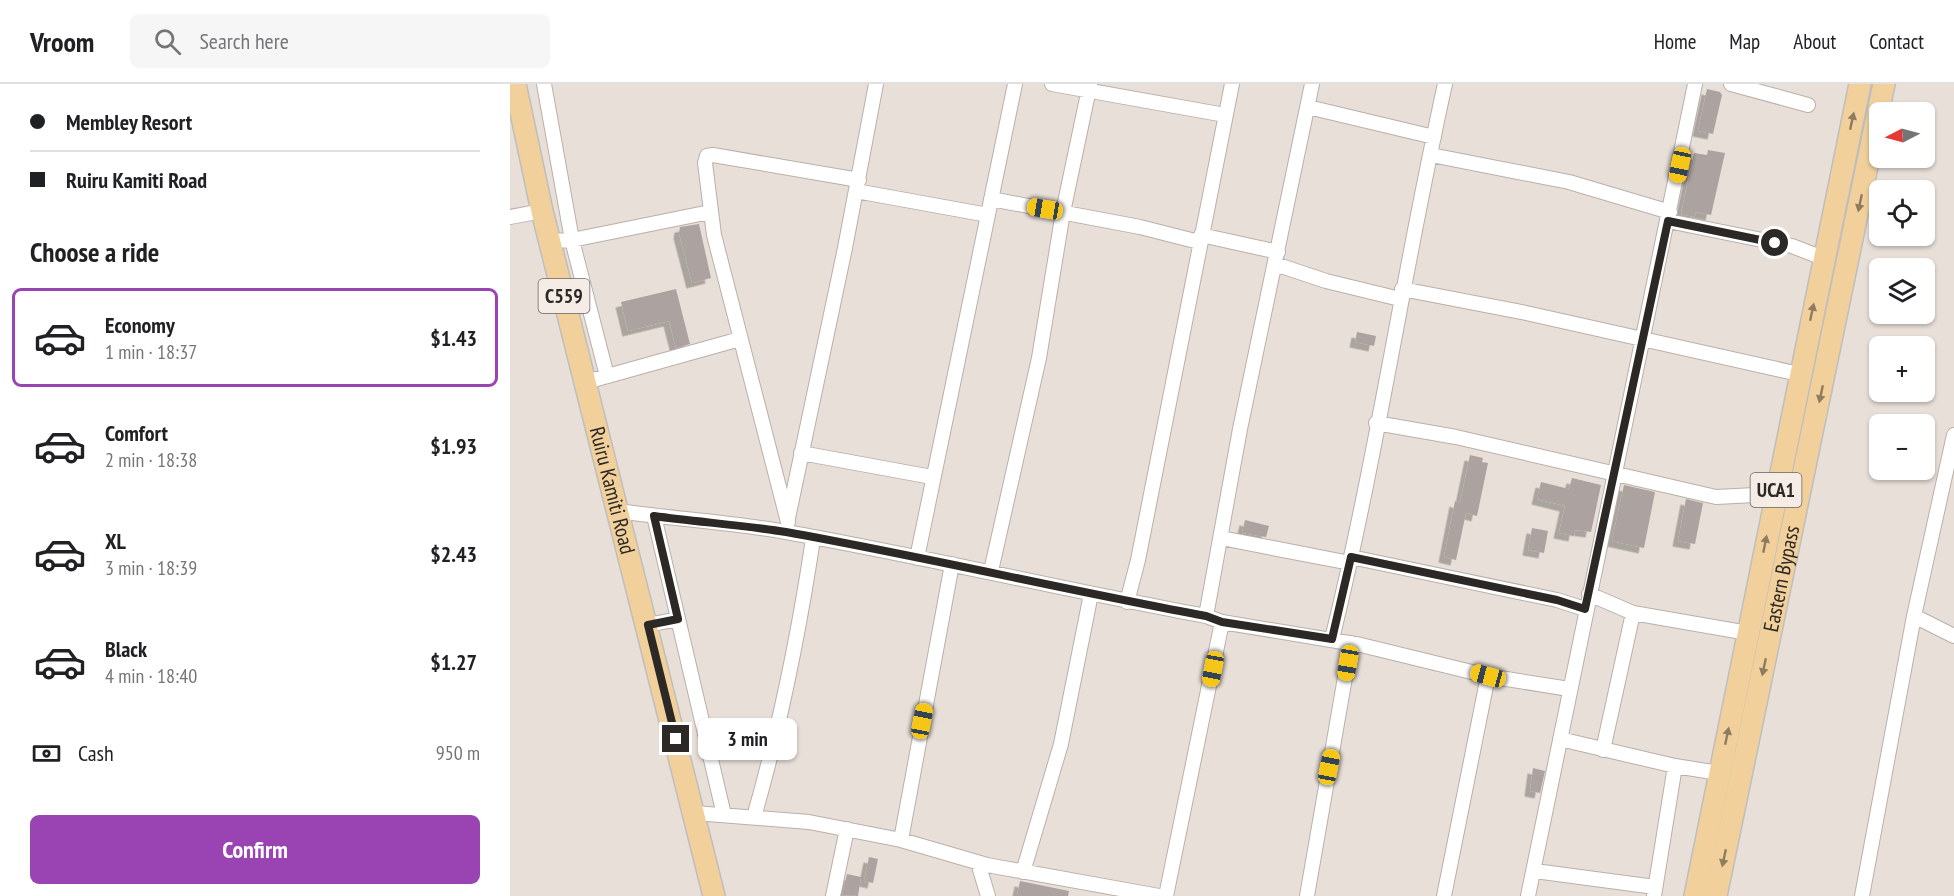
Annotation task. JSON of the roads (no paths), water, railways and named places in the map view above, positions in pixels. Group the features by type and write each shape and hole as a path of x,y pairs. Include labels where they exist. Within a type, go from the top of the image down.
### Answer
{"main road":[{"name":"Ruiru Kamiti Road","path":"515,84 542,211 561,240 586,382 714,896"},
{"name":"Eastern Bypass","path":"1695,896 1799,374 1860,84"},
{"name":"Eastern Bypass","path":"1716,896 1884,84"}],"street":[{"path":"544,84 561,240 607,376"},
{"path":"787,527 876,84"},
{"path":"916,558 1015,84"},
{"path":"1052,84 1089,87 1225,115"},
{"path":"1127,602 1138,560 1232,84"},
{"path":"1206,616 1312,84"},
{"path":"1332,639 1351,560 1401,294 1445,84"},
{"path":"1528,896 1535,871 1585,609 1695,84"},
{"path":"1731,84 1808,105"},
{"path":"991,571 1039,358 1063,212 1089,87"},
{"path":"1308,107 1434,137"},
{"path":"787,527 710,212 705,163 707,156 713,155 857,185 988,215"},
{"path":"1431,155 1569,182 1669,216 1792,246 1823,258"},
{"path":"991,200 1200,238 1401,294 1642,339 1799,374"},
{"path":"510,217 542,211"},
{"path":"561,240 710,212"},
{"path":"586,382 740,339"},
{"path":"1376,423 1456,437 1716,497 1775,494"},
{"path":"1862,896 1914,616 1954,435"},
{"path":"801,453 932,477"},
{"path":"618,511 787,527 813,539 991,571 1127,602 1206,616 1222,622 1332,639 1488,676 1569,689"},
{"path":"654,516 724,815"},
{"path":"1221,538 1351,560 1557,600 1585,609"},
{"path":"754,817 769,763 793,654 813,539"},
{"path":"901,840 952,564"},
{"path":"1023,872 1060,744 1091,594"},
{"path":"1589,594 1633,613 1748,633"},
{"path":"1603,750 1633,613"},
{"path":"1914,616 1954,636"},
{"path":"648,625 678,619"},
{"path":"1166,896 1222,622"},
{"path":"1307,896 1352,643"},
{"path":"1444,896 1488,676"},
{"path":"1560,739 1675,766 1719,773"},
{"path":"1535,871 1656,894 1675,766"},
{"path":"695,813 809,822 901,840 978,863 1137,894 1159,896"},
{"path":"833,896 847,829"},
{"path":"978,863 988,896"}]}
